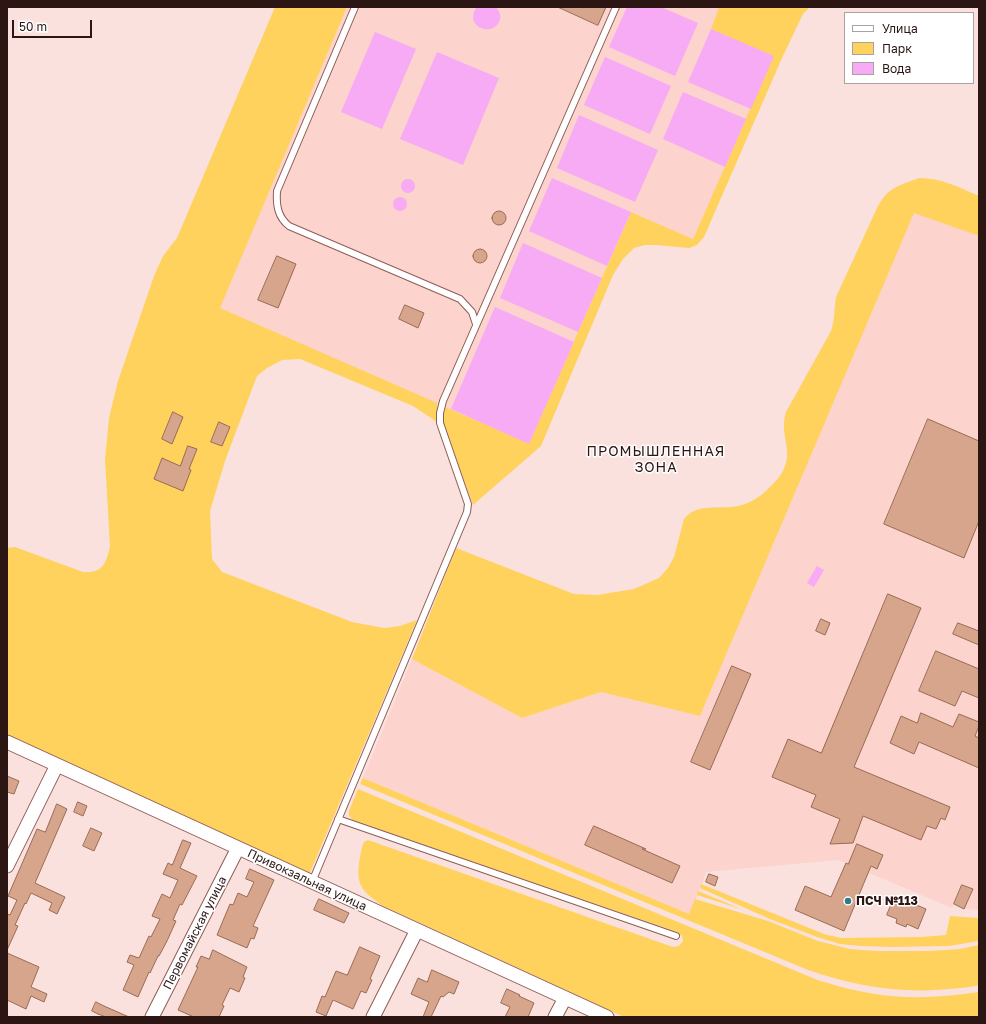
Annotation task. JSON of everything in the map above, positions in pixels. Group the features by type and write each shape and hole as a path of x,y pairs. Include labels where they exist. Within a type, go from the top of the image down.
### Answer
{"street":[{"name":"Привокзальная улица","path":"7,742 607,1017"},
{"path":"7,866 57,765"},
{"name":"Первомайская улица","path":"152,1017 238,848"},
{"path":"373,1017 417,930"},
{"path":"555,1017 565,998"}],"lane":[{"path":"355,7 277,191 276,203 280,216 289,226 460,298 472,312 476,324"},
{"path":"312,882 467,512 468,504 440,423 440,413 443,401 616,7"},
{"path":"338,819 676,936"}],"shaded area":[{"path":"347,7 719,7 711,29 774,56 693,239 631,212 529,444 219,308"},
{"path":"914,212 979,236 979,910 964,909 954,904 952,908 838,860 706,872 690,915 363,778 412,659 522,718 601,692 700,716"}],"green space":[{"path":"275,7 347,7 220,308 437,403 437,422 413,406 300,359 282,360 267,368 257,376 225,461 210,511 212,559 222,572 352,622 384,628 400,626 417,620 309,875 7,738 7,548 15,547 83,572 90,572 99,569 107,558 110,546 105,460 109,418 118,381 154,276 163,256 177,238"},
{"path":"719,7 810,7 803,14 782,58 704,237 697,245 689,248 645,245 634,248 623,259 613,275 541,446 473,505 445,428 443,420 445,407 529,443 631,212 693,239 773,57 711,29"},
{"path":"919,178 942,181 979,196 979,236 914,213 700,716 601,692 522,718 412,659 456,548 574,594 597,595 634,589 659,578 668,568 674,557 684,519 690,514 702,508 743,505 766,491 780,475 787,461 784,429 786,412 831,331 836,297 877,208 885,196 894,188"},
{"path":"363,778 689,914 695,899 768,921 818,941 850,949 877,951 928,951 960,949 979,945 979,985 964,988 912,990 877,987 825,976 360,784"},
{"path":"358,789 820,981 849,989 889,996 934,997 979,992 979,1017 624,1017 383,906 363,889 359,879 359,864 364,842 368,840 673,947 679,946 683,941 682,936 677,932 352,820 349,815 349,811"},
{"path":"701,884 824,934 841,938 921,937 946,935 950,916 979,918 979,941 949,946 891,947 840,944 770,919 700,888"},
{"path":"698,891 741,909 697,895"}],"water":[{"path":"477,7 496,7 500,16 497,25 487,29 476,25 473,14"},
{"path":"627,7 661,7 698,23 675,76 609,47"},
{"path":"711,29 774,56 751,109 688,82"},
{"path":"375,32 416,49 382,129 341,112"},
{"path":"437,52 499,78 463,165 400,139"},
{"path":"605,57 671,86 650,134 584,105"},
{"path":"683,92 746,119 725,167 663,139"},
{"path":"579,115 658,150 635,202 557,168"},
{"path":"552,178 631,212 607,266 529,231"},
{"path":"408,179 413,181 415,186 413,191 408,193 403,191 401,186 403,181"},
{"path":"400,197 405,199 407,204 405,209 400,211 395,209 393,204 395,199"},
{"path":"523,243 602,278 578,332 500,298"},
{"path":"495,307 574,342 529,444 451,409"},
{"path":"817,566 824,570 814,587 807,583"}],"building":[{"path":"558,7 606,7 598,25"},
{"path":"499,211 504,213 506,218 504,223 499,225 494,223 492,218 494,213"},
{"path":"480,249 485,251 487,256 485,261 480,263 475,261 473,256 475,251"},
{"path":"277,256 296,264 278,308 258,300"},
{"path":"405,305 424,313 418,328 399,319"},
{"path":"173,412 183,417 172,444 162,439"},
{"path":"928,419 979,441 979,521 964,558 884,524"},
{"path":"219,422 230,427 222,446 211,442"},
{"path":"188,446 197,449 189,469 191,470 183,491 154,479 162,458 180,466"},
{"path":"888,594 921,608 854,767 950,807 945,820 941,818 936,829 927,826 921,840 863,816 853,843 830,844 840,819 811,807 816,795 772,777 788,739 821,753"},
{"path":"821,619 830,623 825,635 816,631"},
{"path":"958,623 979,631 979,645 953,634"},
{"path":"936,651 979,669 979,698 962,691 955,706 919,691"},
{"path":"732,666 751,674 710,770 691,762"},
{"path":"921,713 953,727 959,714 979,722 975,736 979,738 979,768 919,742 914,754 890,743 901,716 917,723"},
{"path":"7,776 19,781 14,794 7,792"},
{"path":"78,802 87,806 83,816 74,812"},
{"path":"57,804 67,809 35,883 65,897 57,914 49,910 52,903 31,893 15,925 18,926 7,950 7,914 10,915 17,900 8,896 37,829 45,832"},
{"path":"594,826 680,866 672,883 585,845"},
{"path":"91,828 102,833 94,851 83,846"},
{"path":"183,840 191,843 180,868 197,876 182,905 180,904 173,920 176,921 167,941 150,973 149,972 138,997 123,990 134,965 127,962 130,955 139,958 149,936 151,937 160,919 152,916 162,894 170,898 178,880 163,874 168,863 172,865"},
{"path":"857,844 883,855 877,869 871,866 844,931 795,910 805,886 831,897 846,863 848,864"},
{"path":"250,869 274,880 253,926 258,928 254,939 251,938 247,948 217,935 230,904 233,905 238,893 247,897 254,882 246,879"},
{"path":"709,874 718,877 715,886 706,882"},
{"path":"962,885 973,889 964,909 954,904"},
{"path":"895,896 926,909 918,929 907,924 906,927 896,923 897,919 887,915"},
{"path":"319,899 349,913 344,923 314,910"},
{"path":"360,947 380,956 370,979 372,980 366,993 361,991 353,1009 333,1000 326,1016 316,1012 322,996 325,997 336,971 347,975"},
{"path":"213,950 247,967 243,977 245,978 239,992 230,988 222,1005 224,1006 219,1017 194,1017 178,1010 198,967 196,967 201,956 209,959"},
{"path":"7,953 39,967 31,987 47,994 44,1002 31,996 26,1009 7,1000"},
{"path":"432,970 459,982 454,994 449,992 443,997 441,996 431,1017 423,1017 429,1002 411,994 418,978 427,982"},
{"path":"507,989 534,1003 528,1017 505,1017 510,1007 501,1003"},
{"path":"96,1002 129,1017 106,1017 98,1014 92,1011"}],"place":[{"name":"ПСЧ №113","path":"848,901"}],"district":[{"name":"ПРОМЫШЛЕННАЯ ЗОНА","path":"656,460"}]}
